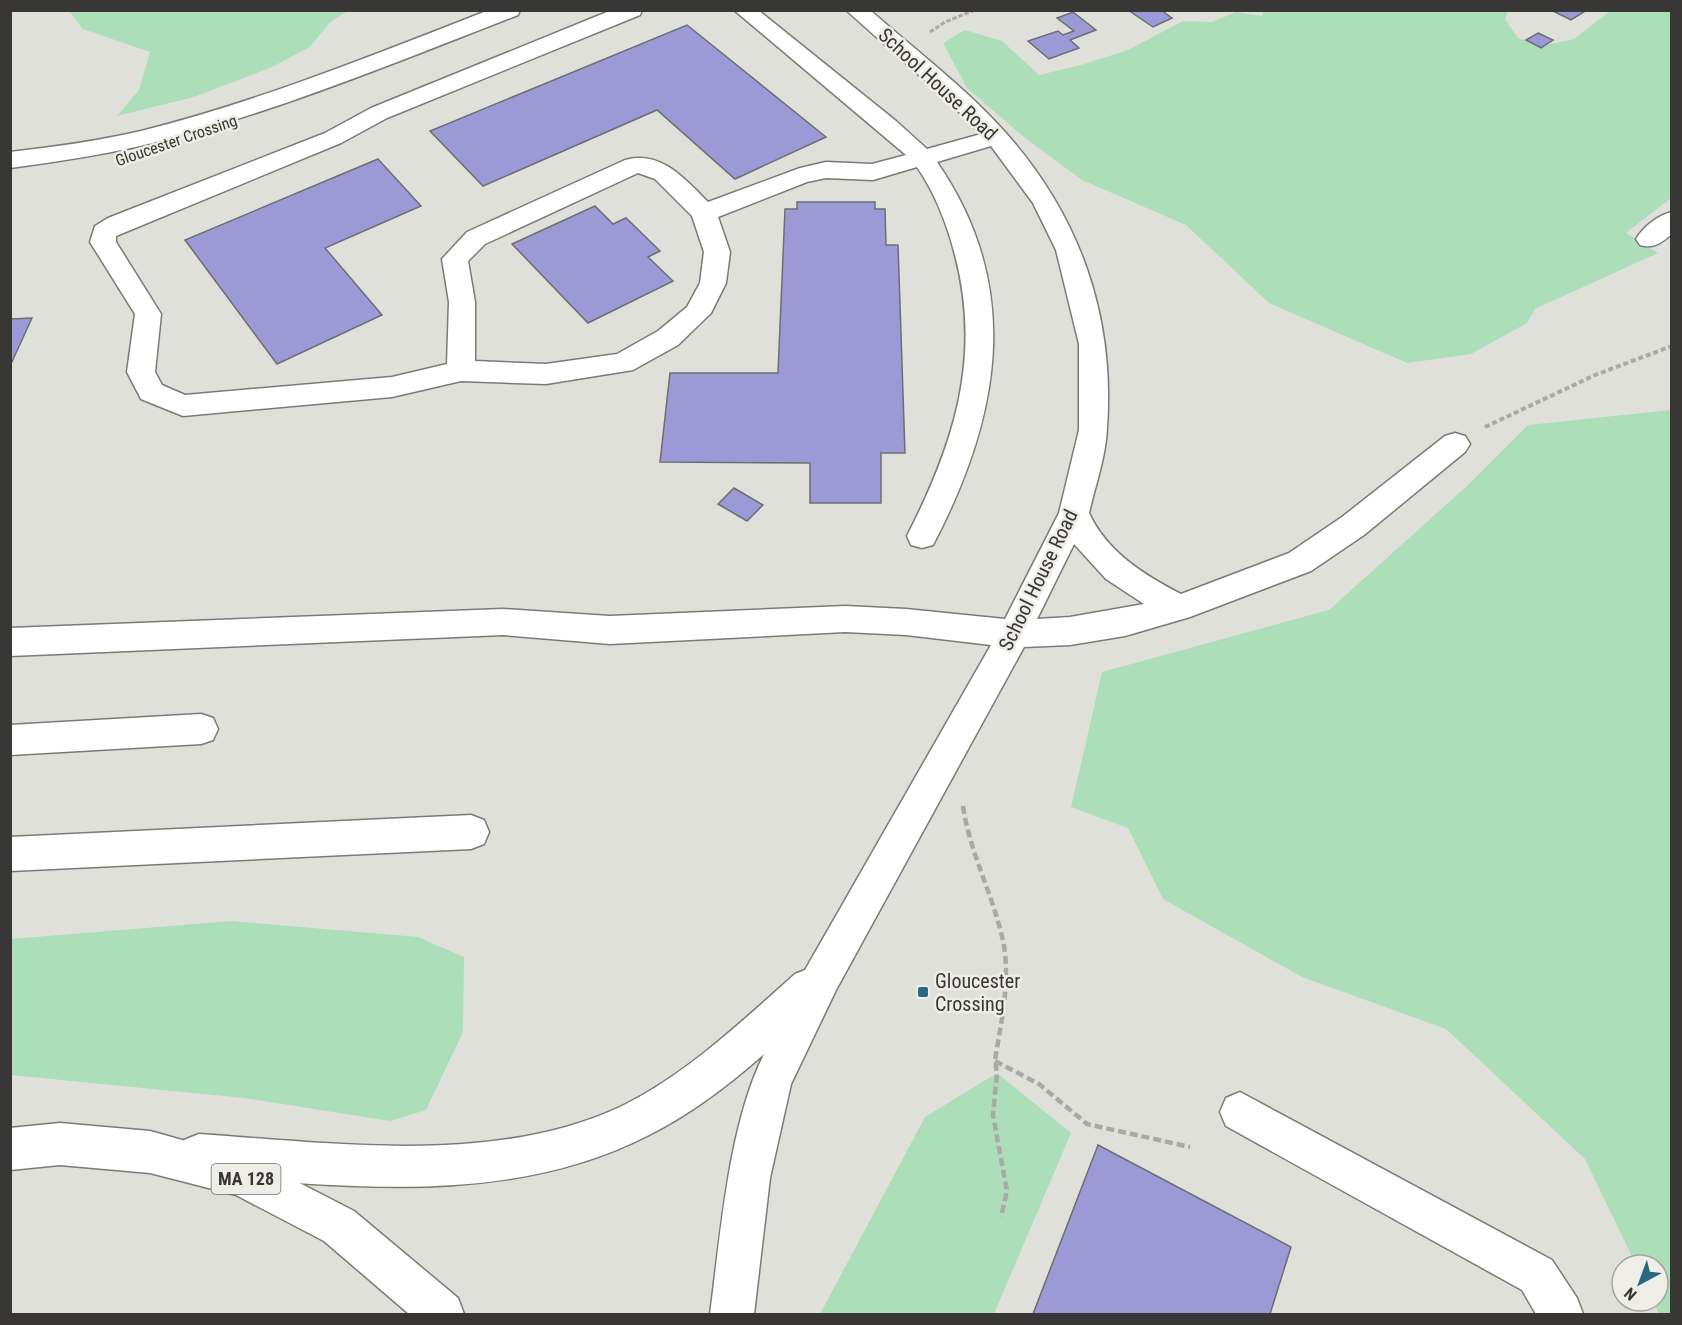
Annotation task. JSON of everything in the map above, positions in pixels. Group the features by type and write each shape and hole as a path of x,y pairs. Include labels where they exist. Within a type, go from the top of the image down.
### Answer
{"main road":[{"name":"Gloucester Crossing","path":"10,182 74,172 134,158 212,130 302,90 510,10"},
{"path":"461,370 462,302 455,259 477,238 634,165 645,163 658,169 704,213 717,252 713,283 698,313 668,338 623,363 546,374 461,370 392,387 183,406 151,392 141,372 148,314 103,242 104,232 117,224 333,138 379,113 633,10"},
{"path":"744,10 894,131 923,160 958,222 978,294 981,333 975,401 962,451 945,493 922,536"},
{"name":"School House Road","path":"732,1314 749,1178 772,1081 822,977 1014,634 1074,513 1093,430 1093,344 1069,250 1042,195 997,137 958,99 856,10"},
{"name":"Gloucester Crossing","path":"10,160 91,151 150,137 302,90"},
{"path":"704,213 800,176 826,170 873,172 923,160 997,137"},
{"path":"1649,239 1671,220"},
{"path":"10,642 503,622 610,630 845,619 906,622 1014,634 1070,631 1125,623 1179,608 1300,561 1353,526 1455,444"},
{"path":"1074,513 1081,532 1095,551 1137,586 1179,608"},
{"path":"10,740 201,729"},
{"path":"10,855 471,832"},
{"name":"School House Road","path":"150,1152 448,1166 510,1159 577,1144 633,1122 690,1087 750,1041 822,977"},
{"path":"1240,1112 1537,1275 1561,1314"},
{"name":"MA 128","path":"10,1149 60,1144 150,1152 242,1176 339,1226 442,1314"}],"path":[{"path":"929,32 945,21 975,10"},
{"path":"1455,444 1489,425 1595,375 1671,346"},
{"path":"962,803 965,831 1002,933 1007,983 995,1060 997,1073 993,1115 1006,1191 1000,1217"},
{"path":"995,1060 1039,1084 1087,1124 1190,1147"}],"green space":[{"path":"1264,10 1508,11 1505,19 1518,38 1542,46 1574,39 1610,11 1671,11 1671,198 1626,233 1658,253 1535,309 1527,323 1471,354 1407,363 1269,303 1186,225 1082,180 1025,138 967,88 943,43 965,30 1002,41 1039,75 1128,50 1183,21 1212,22 1236,12 1262,16"},
{"path":"69,11 348,11 330,22 310,47 272,67 194,97 117,116 139,90 150,52 83,29"},
{"path":"1671,410 1672,1314 1659,1313 1670,1313 1670,1253 1630,1253 1585,1159 1446,1029 1302,977 1163,899 1128,828 1071,807 1102,672 1329,610 1468,485 1528,425"},
{"path":"231,921 418,937 464,957 463,1032 426,1110 390,1121 244,1098 11,1075 11,939"},
{"path":"997,1073 1071,1133 994,1314 820,1314 925,1117"}],"building":[{"path":"1128,10 1161,10 1172,18 1153,27"},
{"path":"1551,10 1587,10 1571,20"},
{"path":"1073,12 1096,30 1070,40 1079,48 1049,59 1028,41 1058,31 1063,35 1074,31 1057,18"},
{"path":"687,25 826,137 735,179 657,110 483,186 430,131"},
{"path":"1538,33 1553,40 1541,48 1526,40"},
{"path":"378,159 421,206 325,248 382,315 277,364 185,240"},
{"path":"797,202 875,202 875,209 885,209 886,245 898,245 905,453 881,453 881,503 810,503 810,463 660,462 670,373 778,373 785,209 797,209"},
{"path":"595,206 613,224 626,218 660,251 648,257 673,281 588,323 512,244"},
{"path":"32,318 10,366 10,319"},
{"path":"734,488 763,505 747,521 718,504"},
{"path":"1098,1145 1291,1247 1270,1314 1033,1314"}],"place":[{"name":"Gloucester Crossing","path":"923,992"}]}
